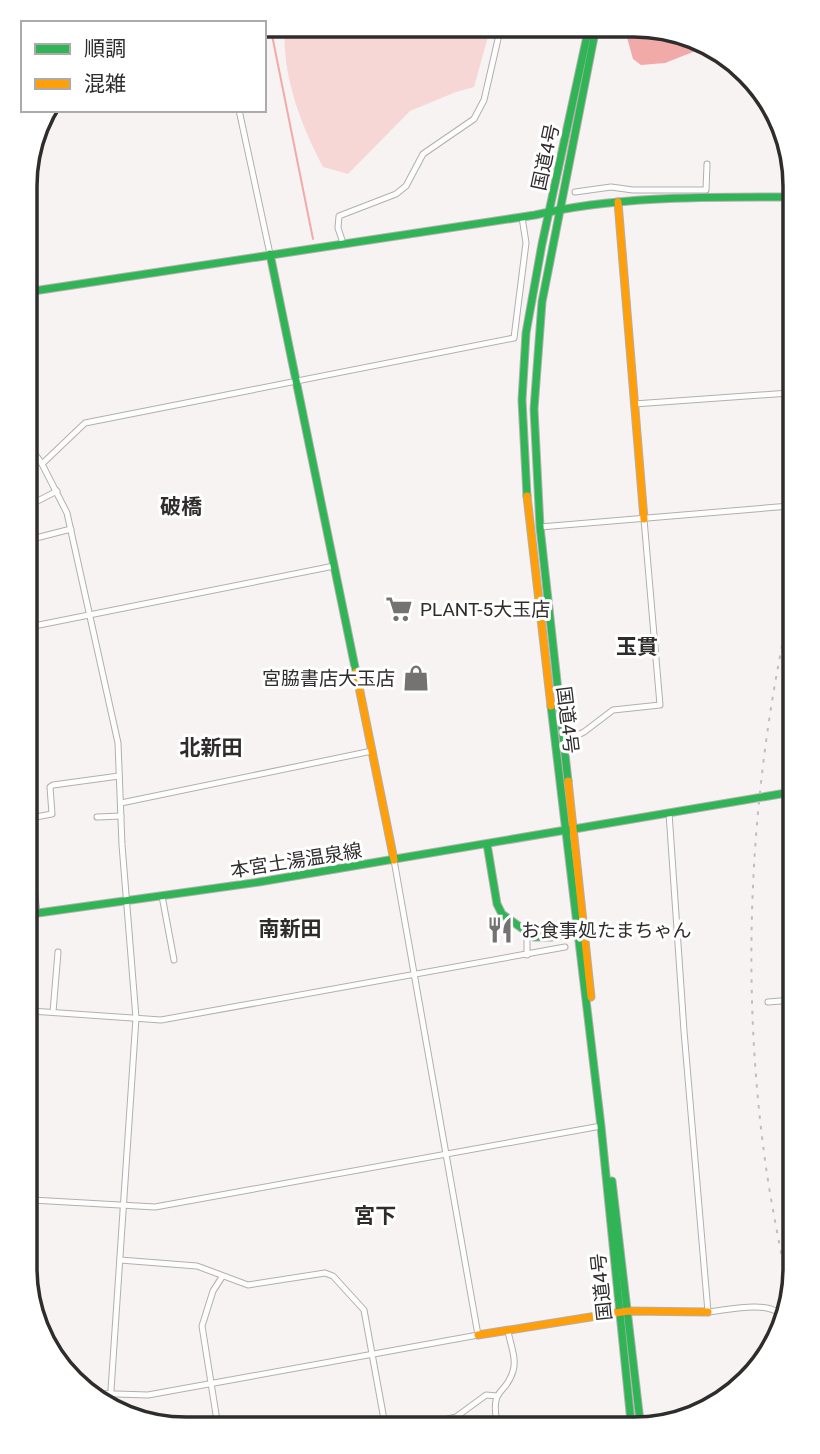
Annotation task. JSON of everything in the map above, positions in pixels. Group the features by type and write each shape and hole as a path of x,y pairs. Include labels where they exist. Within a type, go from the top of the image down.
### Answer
{"main road":[{"name":"国道4号","path":"587,37 533,288 526,333 522,400 523,442 528,517 570,830 639,1417"},
{"name":"国道4号","path":"594,37 542,302 534,409 540,527 563,742 577,931 601,1126 630,1417"},
{"path":"37,290 561,209 621,202 783,197"},
{"path":"621,202 644,519"},
{"path":"270,254 394,860"},
{"name":"本宮土湯温泉線","path":"37,914 394,860 783,794"},
{"path":"487,844 502,914 540,938 577,931"},
{"path":"478,1335 628,1311 708,1312"}],"street":[{"path":"343,243 338,228 339,216 396,194 406,186 423,154 474,119 484,100 498,37"},
{"path":"239,112 270,254"},
{"path":"575,192 611,187 706,190 707,164"},
{"path":"621,202 624,189"},
{"path":"42,464 85,423 514,338 527,243 522,216"},
{"path":"634,404 783,393"},
{"path":"37,457 57,491 71,529 118,743 136,1018 111,1394"},
{"path":"37,501 57,491"},
{"path":"540,527 783,507"},
{"path":"563,742 584,732 613,710 660,705 644,519"},
{"path":"37,538 71,529"},
{"path":"37,625 334,566"},
{"path":"121,803 372,751"},
{"path":"37,817 52,814 50,787 53,785 119,776"},
{"path":"668,813 708,1312 746,1308 772,1308 776,1311"},
{"path":"97,817 121,816"},
{"path":"106,1394 138,1396 478,1335 394,860"},
{"path":"162,896 174,960"},
{"path":"527,932 527,955"},
{"path":"37,1011 161,1020 565,947"},
{"path":"53,1012 58,952"},
{"path":"768,1002 783,1001"},
{"path":"37,1200 155,1207 601,1126"},
{"path":"120,1259 197,1266 248,1285 330,1273 364,1310 384,1417"},
{"path":"216,1417 202,1326 213,1291 222,1276"},
{"path":"496,1417 496,1396 514,1369 508,1331"},
{"path":"456,1417 486,1395 496,1396"}],"shaded area":[{"path":"285,37 488,37 474,87 410,111 348,174 323,167 307,134 289,80"},
{"path":"627,37 653,38 696,51 665,63 641,65 633,59"}],"waterway":[{"path":"272,37 313,239"}],"railway":[{"path":"783,642 758,813 751,953 757,1091 767,1177 783,1263"}],"traffic: fast":[{"path":"527,496 522,400 526,333 542,244 587,37"},
{"path":"568,781 540,527 534,409 542,302 594,37"},
{"path":"37,290 597,204 660,199 783,197"},
{"path":"270,254 356,672"},
{"path":"551,706 601,1126 630,1417"},
{"path":"568,830 783,794"},
{"path":"37,913 259,882 566,830"},
{"path":"487,844 497,904 502,914 534,937 551,937 577,931"},
{"path":"612,1181 639,1417"}],"traffic: slow":[{"path":"618,202 644,519"},
{"path":"527,496 551,706"},
{"path":"356,672 394,860"},
{"path":"568,781 591,997"},
{"path":"478,1335 628,1311 708,1312"}],"place":[{"name":"PLANT-5大玉店","path":"399,609"},
{"name":"宮脇書店大玉店","path":"416,678"},
{"name":"お食事処たまちゃん","path":"500,930"}],"district":[{"name":"破橋","path":"181,507"},
{"name":"玉貫","path":"637,647"},
{"name":"北新田","path":"211,748"},
{"name":"南新田","path":"290,929"},
{"name":"宮下","path":"375,1216"}]}
